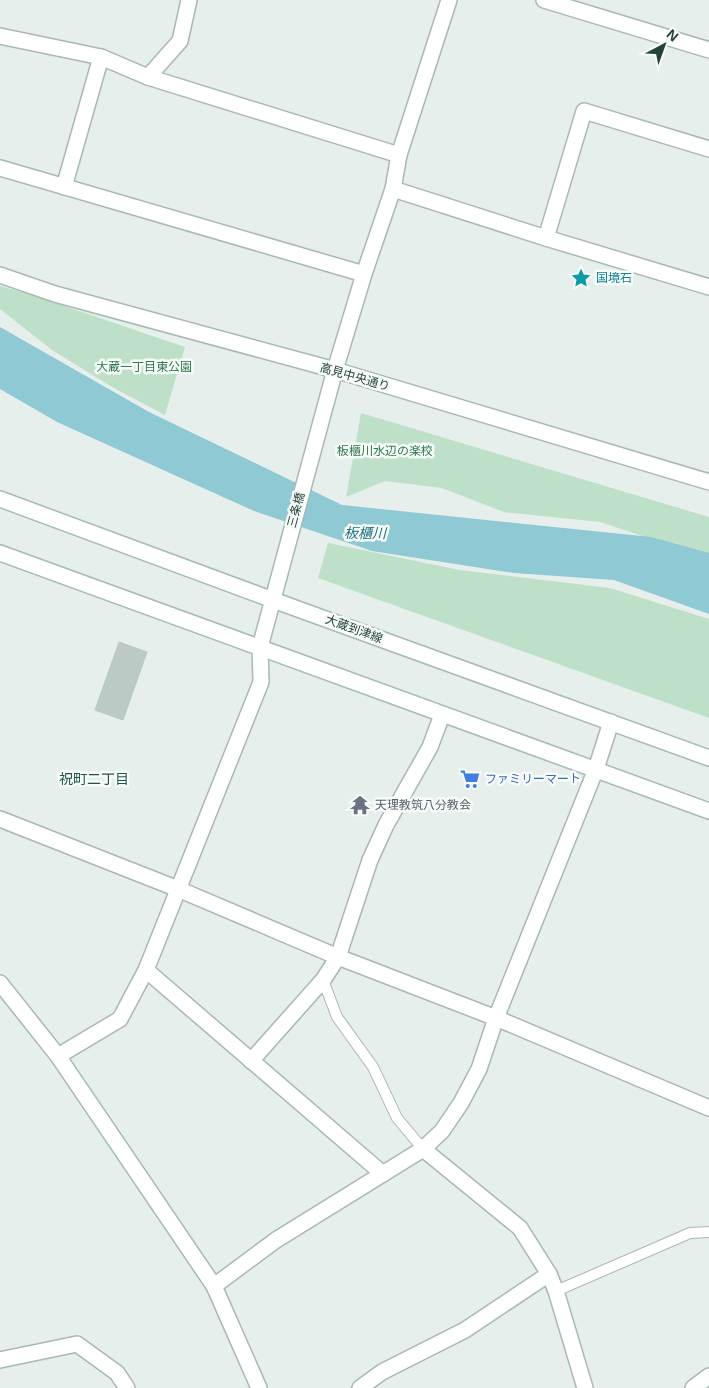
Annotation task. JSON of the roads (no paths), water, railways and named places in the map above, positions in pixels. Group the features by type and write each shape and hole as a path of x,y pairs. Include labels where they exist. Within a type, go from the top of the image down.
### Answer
{"street":[{"path":"148,77 180,41 189,0"},
{"name":"三条橋","path":"58,1056 120,1019 146,970 261,682 260,647 306,473 364,274 393,189 399,155 449,0"},
{"path":"544,0 709,50"},
{"path":"0,36 101,57 148,77 399,155"},
{"path":"64,187 101,57"},
{"path":"546,238 584,111 709,149"},
{"path":"0,168 364,274"},
{"path":"393,189 709,287"},
{"name":"高見中央通り","path":"0,275 55,294 335,370 709,482"},
{"name":"大蔵到津線","path":"0,499 709,758"},
{"path":"0,553 709,811"},
{"path":"251,1061 323,980 338,957 370,860 386,825 430,747 442,715"},
{"path":"214,1286 276,1240 423,1148 442,1131 461,1103 479,1069 496,1018 596,770 611,722"},
{"path":"0,819 178,889 338,957 496,1018 709,1108"},
{"path":"146,970 383,1174"},
{"path":"0,983 58,1056 214,1286 259,1388"},
{"path":"423,1148 520,1228 549,1274 556,1291 585,1388"},
{"path":"360,1388 382,1372 465,1330 549,1274"},
{"path":"0,1360 78,1344 117,1372 127,1388"},
{"path":"693,1388 709,1376"}],"lane":[{"path":"323,980 337,1017 374,1067 397,1118 423,1148"},
{"path":"556,1291 690,1233 709,1232"}],"water":[{"name":"板櫃川","path":"0,327 149,412 342,505 651,537 709,553 709,614 614,580 514,573 372,551 254,511 57,422 0,389"}],"place":[{"name":"国境石","path":"581,278"},
{"name":"ファミリーマート","path":"470,779"},
{"name":"天理教筑八分教会","path":"360,805"}],"district":[{"name":"祝町二丁目","path":"94,779"}],"park label":[{"name":"大蔵一丁目東公園","path":"144,367"},
{"name":"板櫃川水辺の楽校","path":"385,451"}]}
